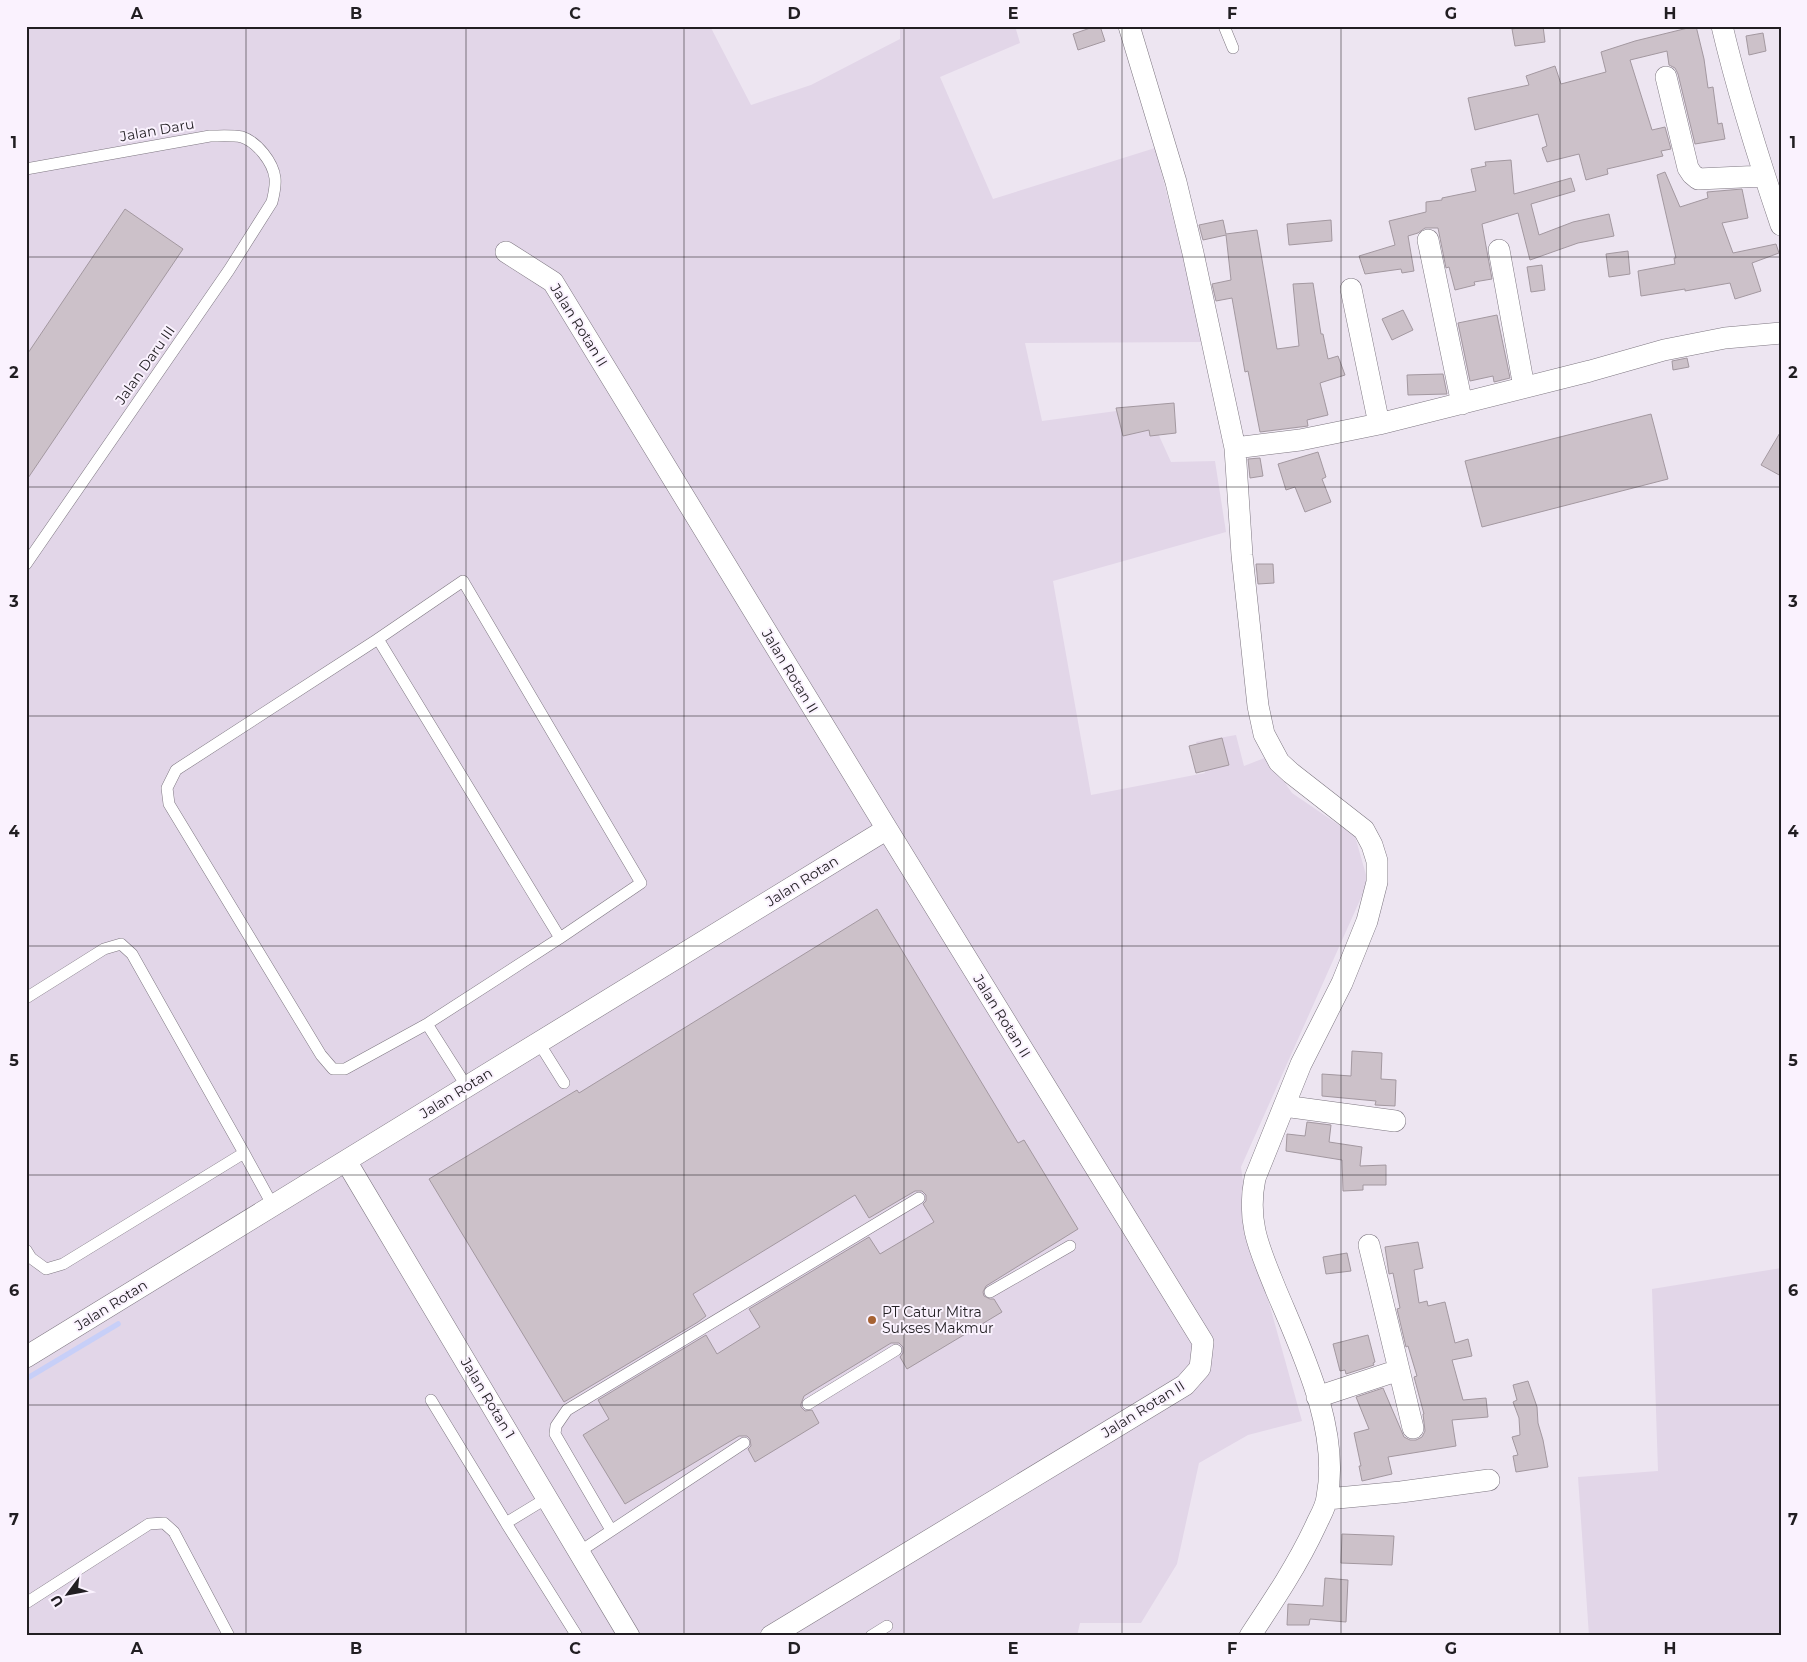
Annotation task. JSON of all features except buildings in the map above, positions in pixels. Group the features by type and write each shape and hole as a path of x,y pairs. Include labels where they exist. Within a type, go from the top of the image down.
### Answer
{"street":[{"path":"1129,26 1178,191 1236,448 1244,574 1258,706 1264,734 1279,762 1364,830 1372,845 1377,861 1377,882 1367,921 1342,983 1301,1064 1256,1178 1252,1194 1252,1216 1257,1242 1301,1349 1325,1424 1330,1475 1327,1499 1306,1547 1283,1587 1250,1636"},
{"path":"1722,26 1730,63 1764,176 1781,225"},
{"path":"1666,77 1688,168 1692,174 1698,178 1764,176"},
{"path":"1428,240 1462,404"},
{"path":"1499,250 1524,387"},
{"name":"Jalan Rotan II","path":"506,252 553,282 886,829 1203,1342 1200,1368 1185,1385 771,1636"},
{"path":"1351,288 1380,424"},
{"path":"1236,448 1300,440 1380,424 1590,371 1664,350 1725,338 1781,333"},
{"name":"Jalan Rotan","path":"26,1357 886,829"},
{"path":"1284,1106 1395,1121"},
{"name":"Jalan Rotan 1","path":"346,1161 629,1636"},
{"path":"1369,1245 1414,1428"},
{"path":"1317,1397 1399,1370"},
{"path":"1327,1499 1401,1492 1490,1480"}],"lane":[{"path":"1224,26 1233,48"},
{"name":"Jalan Daru","path":"26,169 210,136 231,136 242,138 255,144 268,161 275,177"},
{"name":"Jalan Daru III","path":"26,564 230,270 272,202 275,191 275,177"},
{"path":"463,581 641,883 427,1024 345,1069 333,1069 321,1054 169,804 167,788 176,770 378,639 463,581"},
{"path":"378,639 560,938"},
{"path":"26,998 104,949 121,944 132,954 273,1206"},
{"path":"427,1024 467,1087"},
{"path":"539,1043 564,1083"},
{"path":"26,1250 31,1258 46,1269 63,1264 244,1153"},
{"path":"611,1530 555,1434 556,1426 567,1410 919,1198"},
{"path":"990,1292 1070,1246"},
{"path":"808,1404 896,1350"},
{"path":"431,1400 577,1636"},
{"path":"579,1552 744,1444"},
{"path":"506,1523 547,1498"},
{"path":"26,1603 150,1524 164,1523 174,1532 229,1636"},
{"path":"871,1636 887,1626"}],"shaded area":[{"path":"26,26 710,26 751,105 811,85 900,39 900,26 1015,26 1020,43 940,77 993,199 1155,148 1205,342 1025,343 1042,421 1146,407 1171,462 1215,461 1226,532 1053,581 1091,795 1205,773 1196,742 1236,735 1244,766 1267,757 1292,793 1355,836 1368,882 1241,1167 1250,1235 1302,1421 1248,1435 1199,1463 1177,1564 1141,1623 1080,1623 1077,1636 26,1636"},
{"path":"1781,1268 1781,1636 1589,1636 1578,1477 1658,1471 1652,1289"}],"waterway":[{"path":"26,1379 118,1324"}],"place":[{"name":"PT Catur Mitra Sukses Makmur","path":"872,1320"}]}
